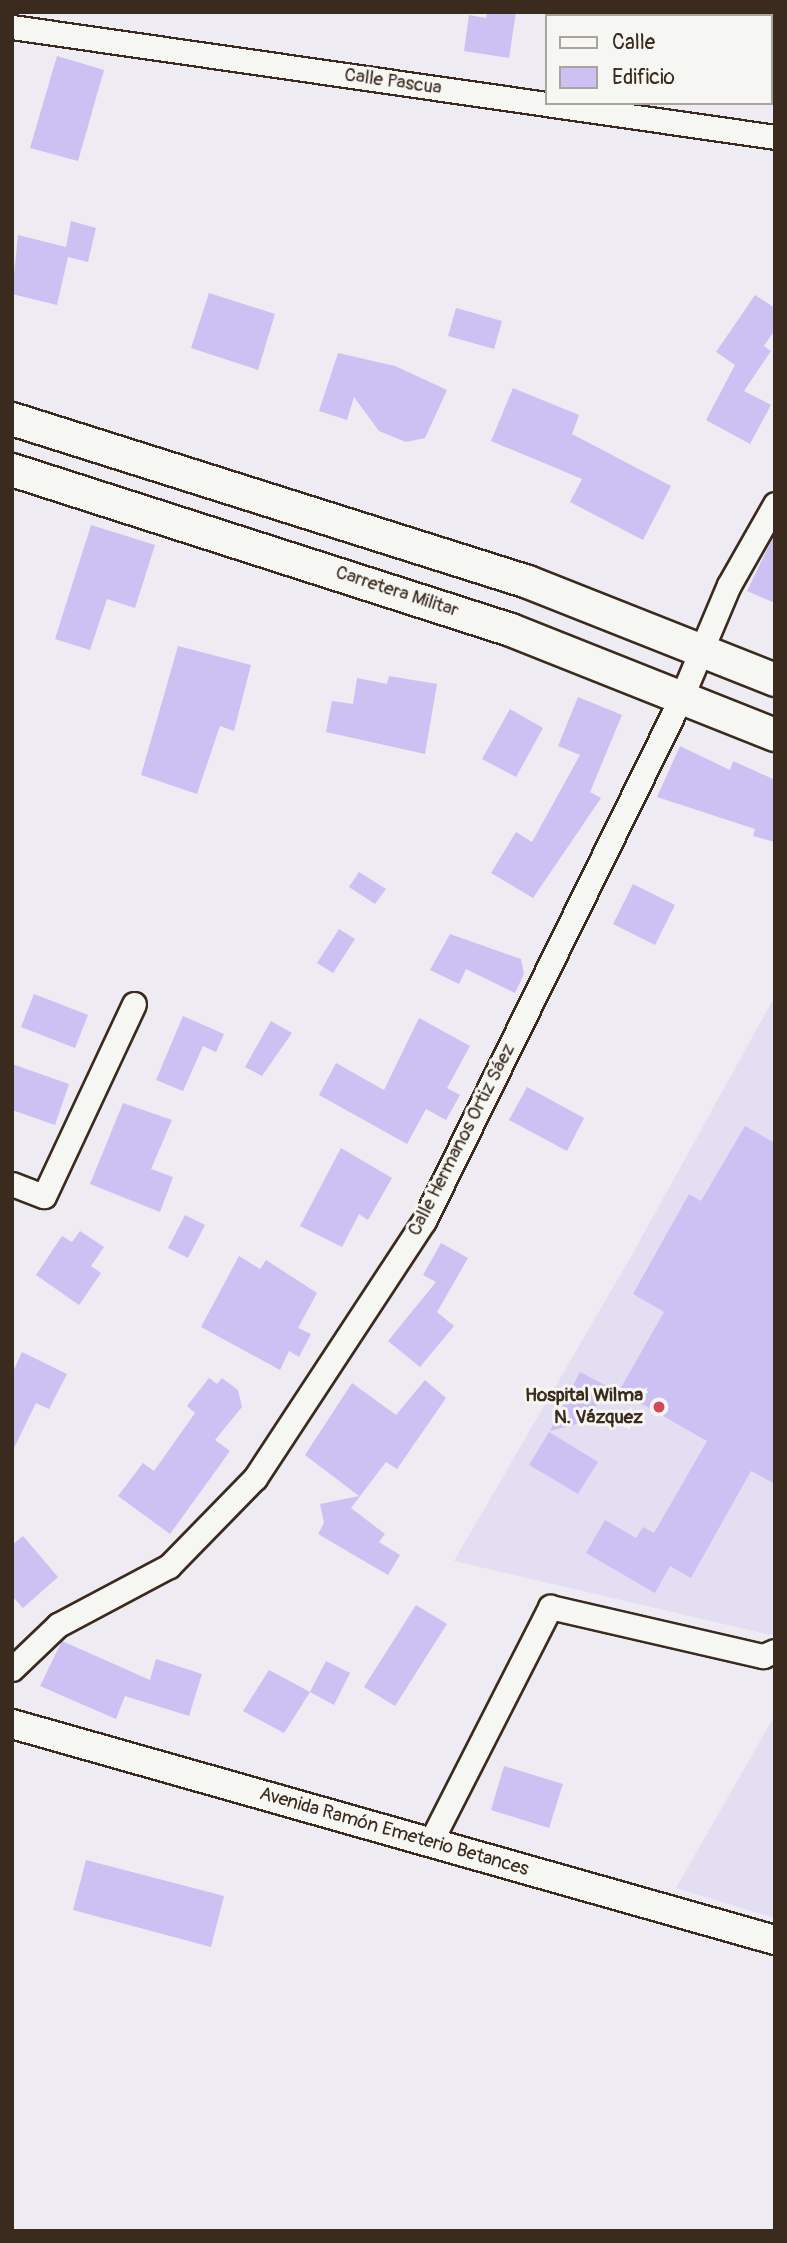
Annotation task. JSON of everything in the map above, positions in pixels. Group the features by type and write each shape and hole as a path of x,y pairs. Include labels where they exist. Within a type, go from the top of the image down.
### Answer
{"main road":[{"path":"12,419 528,582 775,680"},
{"name":"Carretera Militar","path":"12,470 511,630 775,735"}],"street":[{"name":"Calle Pascua","path":"12,27 546,104"},
{"name":"Calle Pascua","path":"553,105 775,137"},
{"name":"Calle Hermanos Ortiz Sáez","path":"12,1669 58,1625 169,1566 255,1478 424,1222 775,504"},
{"path":"12,1184 44,1196 134,1004"},
{"path":"431,1841 550,1607 763,1656 775,1651"},
{"name":"Avenida Ramón Emeterio Betances","path":"12,1724 775,1940"}],"shaded area":[{"name":"Hospital Wilma N. Vázquez","path":"775,996 775,1636 454,1561 633,1253"},
{"path":"775,1715 775,1918 676,1888"}],"building":[{"path":"487,12 516,12 509,58 464,51 469,15 486,18"},
{"path":"57,56 104,70 78,161 30,148"},
{"path":"71,221 96,228 88,262 68,257 57,305 12,294 18,235 66,247"},
{"path":"209,293 275,314 258,370 191,348"},
{"path":"755,295 775,308 775,330 764,346 771,351 744,391 771,405 750,444 706,420 735,365 716,352"},
{"path":"456,308 502,321 494,349 448,336"},
{"path":"338,353 395,366 447,390 425,438 406,442 379,431 354,397 347,420 319,411"},
{"path":"513,388 579,415 572,434 671,486 643,540 570,502 582,479 491,441"},
{"path":"91,525 155,545 135,608 107,599 90,650 55,639"},
{"path":"775,533 775,603 747,591"},
{"path":"178,646 251,665 234,731 220,726 197,794 141,775"},
{"path":"389,676 437,684 425,754 326,732 332,701 353,704 357,678 387,684"},
{"path":"578,697 622,715 590,792 601,798 533,898 491,873 516,832 532,842 580,755 558,746"},
{"path":"510,709 543,728 516,777 482,759"},
{"path":"680,746 730,770 733,761 775,780 775,842 753,836 755,829 657,797"},
{"path":"359,872 386,889 375,904 349,887"},
{"path":"633,884 675,905 655,945 613,924"},
{"path":"339,929 355,939 333,973 317,963"},
{"path":"450,934 521,959 524,974 515,993 466,969 459,984 430,970"},
{"path":"34,994 88,1015 75,1048 21,1027"},
{"path":"183,1016 224,1034 216,1052 203,1046 183,1091 156,1080"},
{"path":"419,1018 470,1046 447,1088 460,1095 446,1120 426,1109 407,1144 319,1095 336,1063 384,1090"},
{"path":"271,1021 292,1033 262,1076 245,1067"},
{"path":"12,1064 69,1084 55,1125 12,1110"},
{"path":"527,1087 584,1118 567,1151 509,1120"},
{"path":"123,1103 172,1120 151,1169 173,1177 160,1212 90,1184"},
{"path":"745,1126 775,1143 775,1484 751,1471 691,1578 670,1566 655,1593 586,1553 605,1520 636,1538 643,1527 654,1533 707,1441 619,1391 664,1312 633,1294 689,1194 701,1201"},
{"path":"341,1148 392,1178 368,1220 359,1214 342,1247 300,1226"},
{"path":"185,1215 205,1225 188,1258 168,1248"},
{"path":"80,1231 104,1247 91,1266 101,1273 79,1305 36,1275 62,1236 72,1242"},
{"path":"441,1243 468,1258 437,1312 454,1326 420,1367 388,1341 436,1282 423,1275"},
{"path":"239,1256 260,1269 266,1260 317,1293 298,1328 311,1334 299,1357 289,1351 280,1370 201,1327"},
{"path":"22,1352 67,1374 49,1409 36,1403 12,1452 12,1374"},
{"path":"580,1372 607,1386 588,1421 550,1431"},
{"path":"209,1378 217,1384 222,1378 238,1390 242,1407 215,1440 230,1451 170,1534 118,1496 143,1463 154,1471 195,1413 187,1406"},
{"path":"425,1380 446,1398 397,1469 386,1462 351,1508 385,1534 379,1542 400,1555 388,1575 318,1534 324,1523 320,1504 359,1496 305,1455 352,1383 396,1415"},
{"path":"549,1432 598,1462 578,1494 529,1465"},
{"path":"23,1536 58,1577 23,1608 12,1596 12,1545"},
{"path":"416,1605 447,1624 395,1706 364,1687"},
{"path":"62,1641 150,1680 156,1659 202,1674 189,1716 125,1696 116,1719 40,1686"},
{"path":"326,1661 350,1673 334,1705 310,1692"},
{"path":"269,1670 310,1692 284,1733 243,1711"},
{"path":"504,1766 563,1784 549,1828 491,1810"},
{"path":"86,1860 224,1896 211,1947 73,1910"}],"place":[{"name":"Hospital Wilma N. Vázquez","path":"659,1407"}]}
